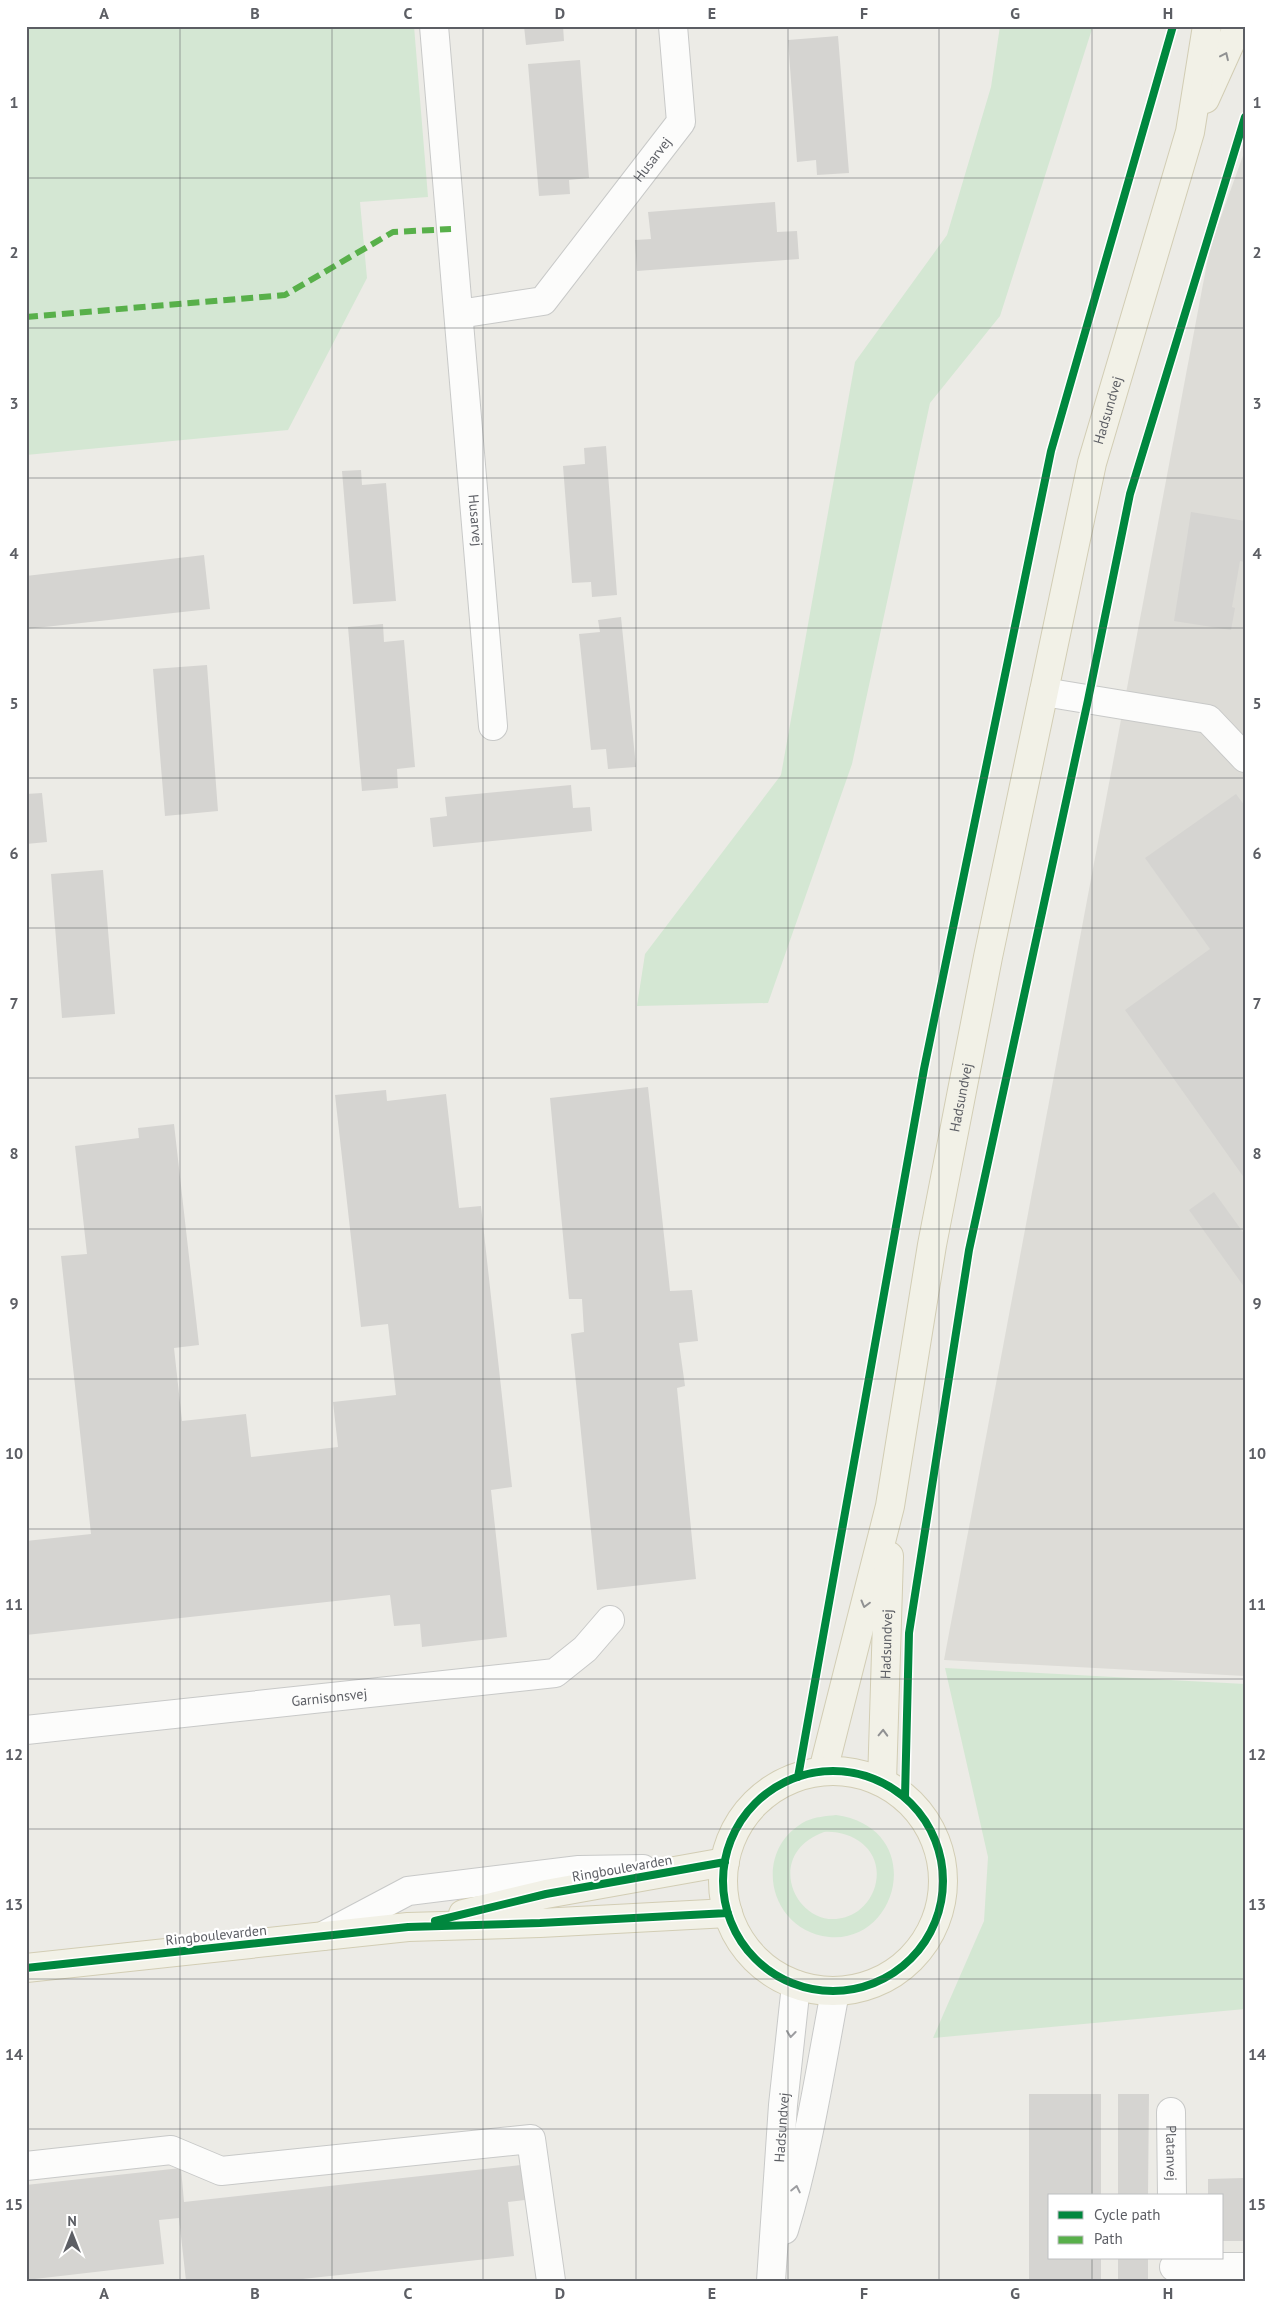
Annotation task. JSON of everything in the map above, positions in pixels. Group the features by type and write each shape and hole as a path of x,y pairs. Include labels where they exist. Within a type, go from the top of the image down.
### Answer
{"main road":[{"name":"Hadsundvej","path":"823,1771 890,1506 932,1245 988,957 1092,463 1190,132 1207,26"},
{"name":"Hadsundvej","path":"1190,132 1238,26"},
{"name":"Hadsundvej","path":"882,1782 890,1506"},
{"path":"823,1771 854,1772 882,1782 905,1797 924,1818 938,1844 944,1872 941,1908 927,1941 902,1968 871,1985 835,1992 815,1990 796,1985 778,1976 746,1950 735,1932 728,1913 723,1888 725,1862 733,1834 749,1810 772,1790 798,1777 823,1771"},
{"name":"Ringboulevarden","path":"408,1927 546,1894 725,1862"},
{"name":"Ringboulevarden","path":"26,1968 408,1927 540,1923 728,1913"}],"street":[{"name":"Husarvej","path":"434,26 493,726"},
{"name":"Husarvej","path":"458,314 543,301 681,122 672,26"},
{"path":"1044,692 1208,719 1245,758"},
{"name":"Garnisonsvej","path":"26,1730 555,1673 585,1648 610,1620"},
{"path":"323,1936 408,1891 579,1870 695,1868"},
{"name":"Hadsundvej","path":"772,2275 776,2187 796,1985"},
{"name":"Hadsundvej","path":"772,2275 794,2198 835,1992"},
{"name":"Platanvej","path":"1171,2112 1172,2194"},
{"path":"26,2166 172,2150 221,2171 531,2139 551,2281"},
{"path":"1174,2269 1245,2267"}],"shaded area":[{"path":"1245,150 1245,1676 944,1660 1210,247"}],"green space":[{"path":"26,26 414,26 428,197 360,202 367,278 288,430 26,455"},
{"path":"1000,26 1093,26 1000,316 930,403 852,764 768,1003 637,1006 645,954 781,775 855,362 947,235 991,87"},
{"path":"945,1668 1245,1684 1245,2009 933,2038 984,1921 988,1857"},
{"path":"836,1815 865,1824 883,1841 892,1861 893,1884 886,1905 873,1923 853,1934 829,1937 808,1931 792,1920 780,1905 774,1887 773,1869 778,1850 789,1834 806,1821","holes":["824,1832 845,1834 863,1844 870,1852 877,1871 875,1886 867,1902 858,1911 838,1919 821,1917 806,1908 795,1894 790,1877 793,1860 803,1844"]}],"building":[{"path":"524,26 563,26 564,41 526,45"},
{"path":"838,36 849,173 817,175 816,160 797,162 788,40"},
{"path":"580,60 589,178 569,180 570,194 539,196 528,64"},
{"path":"775,202 777,232 797,231 799,259 637,271 635,240 651,239 648,212"},
{"path":"606,446 617,595 592,597 591,582 572,583 563,466 585,464 584,448"},
{"path":"361,470 362,485 386,483 396,601 353,604 342,471"},
{"path":"1191,512 1245,521 1245,562 1240,561 1232,607 1235,608 1231,630 1174,621"},
{"path":"204,555 210,609 26,629 26,576"},
{"path":"621,617 636,767 608,769 606,749 591,750 579,634 600,632 598,620"},
{"path":"383,624 384,642 404,640 415,767 397,769 398,788 362,791 348,627"},
{"path":"207,665 218,811 165,816 153,669"},
{"path":"571,785 573,808 590,807 592,831 433,847 430,818 447,816 445,797"},
{"path":"42,793 47,842 26,844 26,794"},
{"path":"1236,794 1245,806 1245,1179 1125,1010 1210,949 1145,858"},
{"path":"103,870 115,1014 62,1018 51,874"},
{"path":"648,1087 670,1291 692,1290 698,1341 679,1343 685,1386 677,1388 696,1579 597,1590 571,1334 584,1332 582,1299 569,1299 550,1098"},
{"path":"386,1090 387,1101 446,1094 459,1208 481,1206 512,1487 491,1490 507,1637 422,1647 420,1624 394,1626 390,1595 26,1635 26,1541 91,1534 61,1256 87,1254 75,1146 139,1138 138,1128 174,1124 199,1345 174,1348 182,1421 246,1414 251,1457 338,1447 333,1402 396,1395 388,1324 361,1327 335,1095"},
{"path":"1214,1192 1245,1235 1245,1288 1189,1210"},
{"path":"1029,2094 1101,2094 1101,2194 1048,2194 1048,2260 1101,2260 1101,2281 1029,2281"},
{"path":"1118,2094 1149,2094 1148,2194 1118,2194"},
{"path":"521,2165 525,2200 508,2202 514,2256 284,2281 186,2281 179,2218 159,2220 164,2264 26,2280 26,2185 181,2168 184,2202"},
{"path":"1243,2178 1245,2241 1224,2241 1224,2194 1208,2194 1208,2179"},
{"path":"1118,2260 1148,2260 1148,2281 1118,2281"}],"marked path":[{"path":"26,317 285,295 393,232 451,229"}],"cycle path":[{"path":"798,1777 924,1069 1051,451 1173,26"},
{"path":"905,1797 909,1633 969,1250 1088,700 1130,494 1245,117"},
{"path":"833,1771 854,1773 875,1779 911,1803 935,1839 941,1860 943,1881 941,1902 935,1923 911,1959 875,1983 854,1989 833,1991 812,1989 791,1983 755,1959 731,1923 725,1902 723,1881 725,1860 731,1839 755,1803 791,1779 812,1773 833,1771"},
{"path":"435,1921 546,1894 725,1862"},
{"path":"26,1968 408,1927 540,1923 728,1913"}]}
